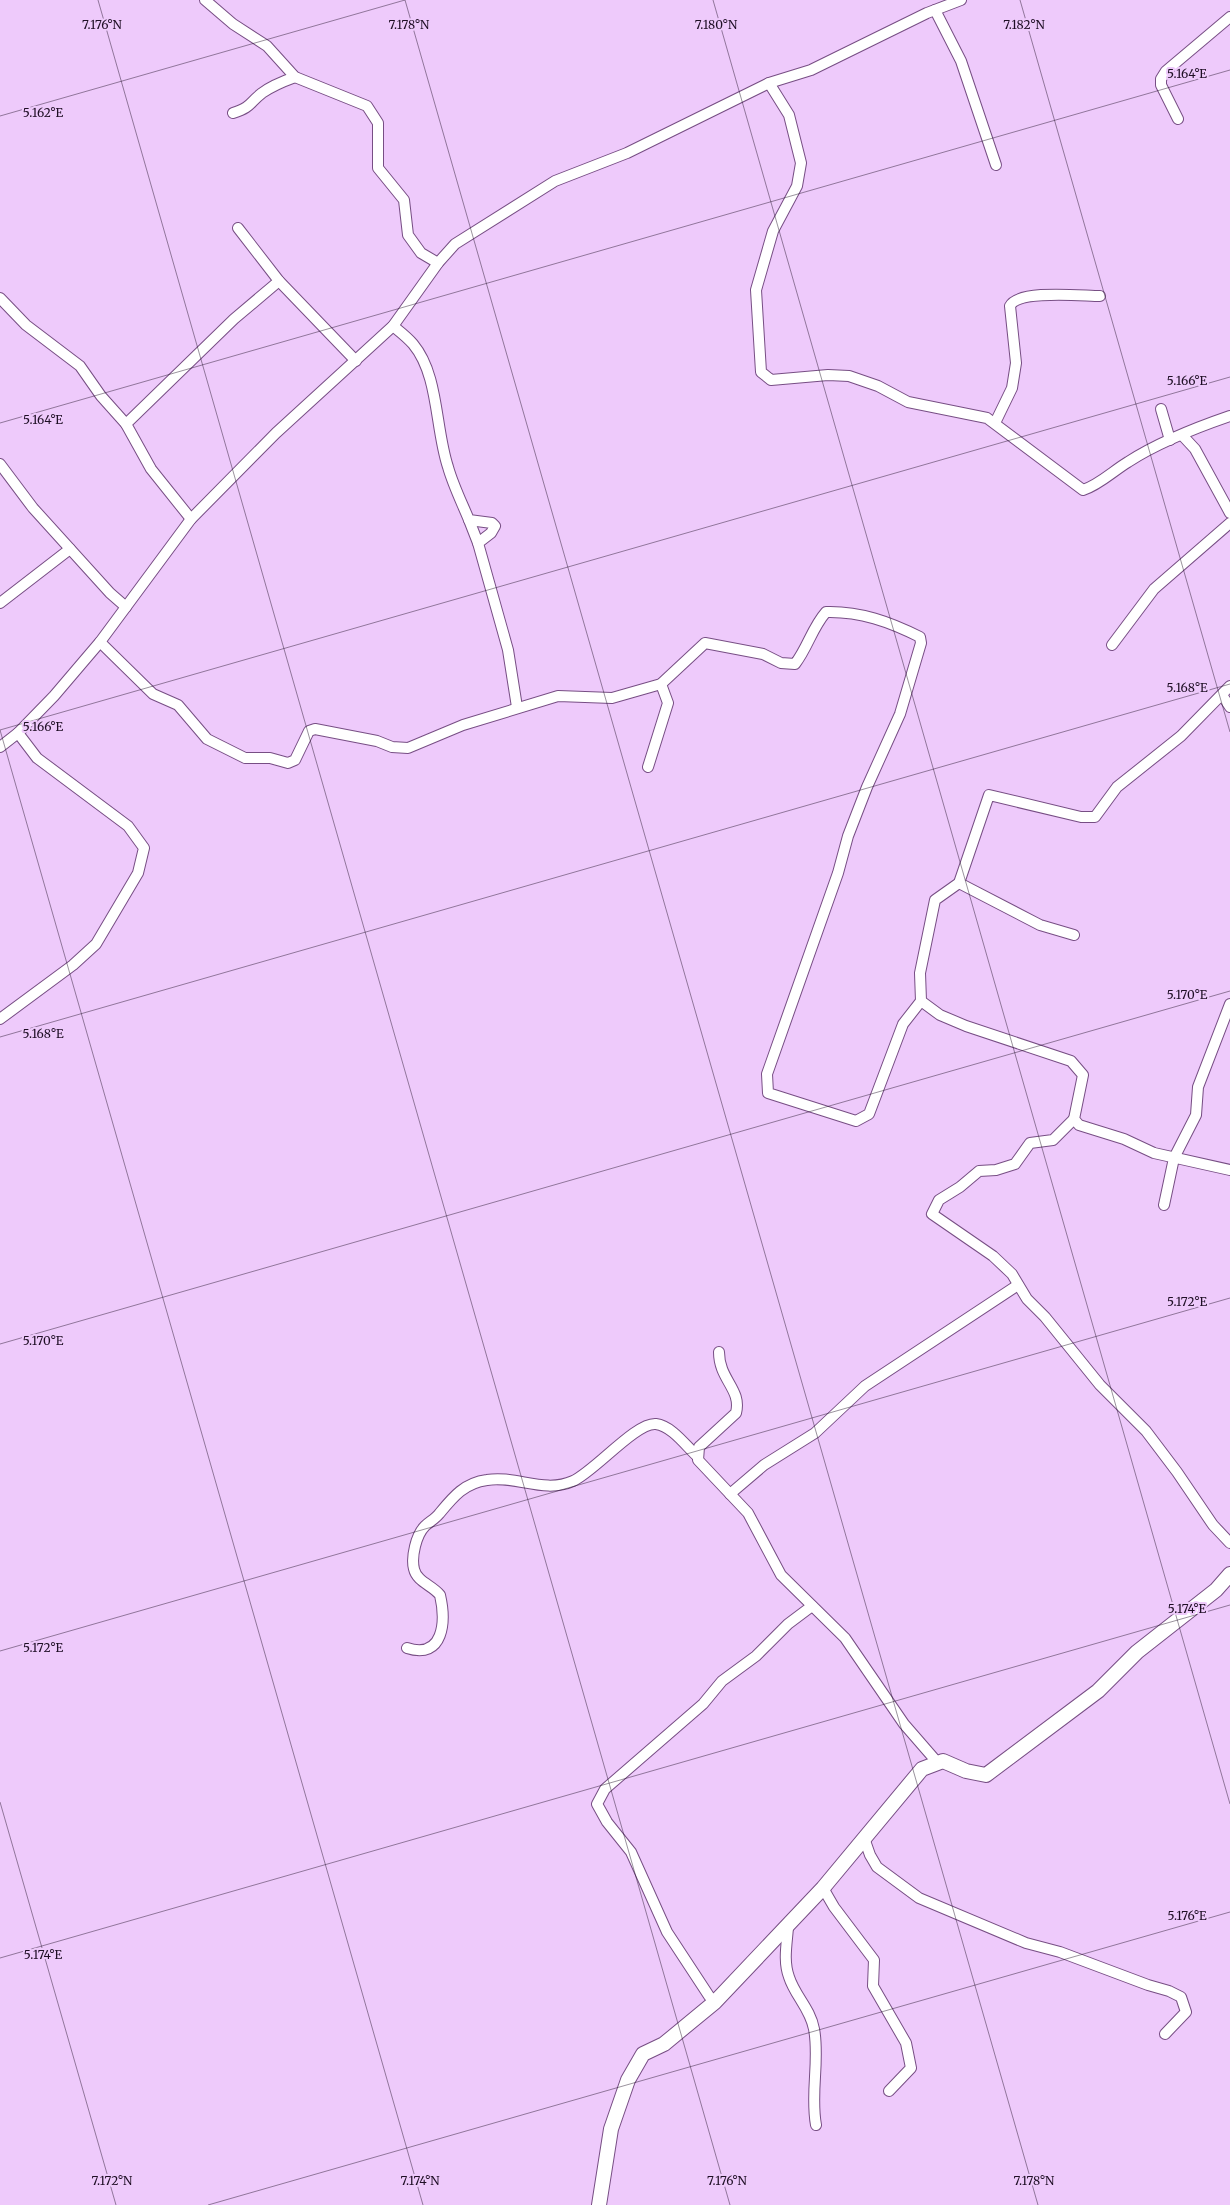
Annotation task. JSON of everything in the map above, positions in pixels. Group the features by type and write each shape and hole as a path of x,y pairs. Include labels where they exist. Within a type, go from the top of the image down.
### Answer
{"street":[{"path":"205,0 233,24 267,46 295,77 332,94 358,101 367,106 374,114 379,130 378,168 404,200 408,236 421,253 438,263"},
{"path":"0,747 18,733 100,642 191,519 276,433 393,326 438,263 455,244 555,181 674,132 769,83 811,70 935,10 962,0"},
{"path":"935,10 961,62 996,165"},
{"path":"1178,119 1161,85 1161,79 1166,71 1230,17"},
{"path":"233,113 249,107 261,94 280,82 295,77"},
{"path":"769,83 789,115 802,163 797,186 773,231 756,290 761,372 772,380 828,375 849,376 878,386 908,402 971,413 987,418 1082,490 1090,488 1128,461 1170,440 1230,416"},
{"path":"238,228 279,281 356,361"},
{"path":"126,424 234,319 279,281"},
{"path":"996,424 1012,388 1016,363 1010,306 1012,302 1016,298 1033,295 1100,296"},
{"path":"0,298 26,325 80,366 101,396 126,424 151,469 191,519"},
{"path":"393,326 413,344 434,386 436,419 448,467 478,542 508,650 517,707"},
{"path":"1161,409 1170,440"},
{"path":"1182,435 1195,448 1230,513"},
{"path":"0,464 33,508 126,607"},
{"path":"469,520 492,523 495,526 491,533 478,542"},
{"path":"1112,645 1154,589 1230,524"},
{"path":"0,603 70,549"},
{"path":"100,642 154,694 178,705 207,739 245,758 270,758 288,763 295,760 309,731 315,729 377,741 392,747 408,748 456,727 558,696 612,698 661,684 705,643 763,654 781,663 795,664 806,649 814,625 826,612 846,611 880,620 920,637 921,643 900,714 860,803 838,873 778,1038 767,1074 768,1093 856,1121 869,1114 903,1024 921,1002 920,973 935,900 959,883 989,795 1081,817 1095,817 1117,787 1181,736 1230,686"},
{"path":"648,767 668,703 661,684"},
{"path":"1222,695 1230,707"},
{"path":"0,1019 78,960 96,944 138,872 144,848 128,826 37,758 18,733"},
{"path":"959,883 1040,925 1074,935"},
{"path":"921,1002 940,1015 966,1026 1071,1061 1083,1075 1074,1119 1053,1140 1030,1143 1015,1164 996,1170 979,1171 960,1187 939,1200 934,1206 932,1214 968,1237 993,1256 1012,1274 1018,1285 1115,1402 1146,1431 1213,1525 1230,1543"},
{"path":"1164,1206 1174,1158 1196,1115 1198,1087 1230,1004"},
{"path":"1074,1119 1080,1125 1174,1158 1230,1170"},
{"path":"730,1494 764,1465 815,1433 865,1386 1018,1285"},
{"path":"697,1456 699,1447 736,1413 738,1406 736,1394 725,1379 719,1364 719,1352"},
{"path":"407,1648 416,1651 430,1647 436,1644 440,1637 442,1611 440,1595 417,1576 413,1559 417,1538 424,1527 438,1516 458,1491 491,1480 549,1486 572,1482 598,1465 635,1431 654,1424 666,1427 697,1456 698,1460 748,1513 781,1575 844,1638 904,1724 937,1762"},
{"path":"599,2205 611,2129 628,2080 643,2054 664,2044 715,2002 823,1888 922,1769 937,1762 950,1762 966,1771 986,1776 1098,1691 1137,1652 1216,1590 1230,1574"},
{"path":"715,2002 709,1996 668,1932 631,1852 607,1822 597,1804 605,1789 703,1704 722,1681 756,1656 788,1624 812,1606"},
{"path":"864,1838 877,1867 919,1898 1026,1943 1060,1952 1181,1997 1186,2006 1186,2012 1165,2034"},
{"path":"823,1888 834,1907 876,1963 873,1986 908,2051 911,2068 889,2091"},
{"path":"788,1927 785,1962 789,1977 810,2012 814,2031 813,2110 816,2125"}]}
